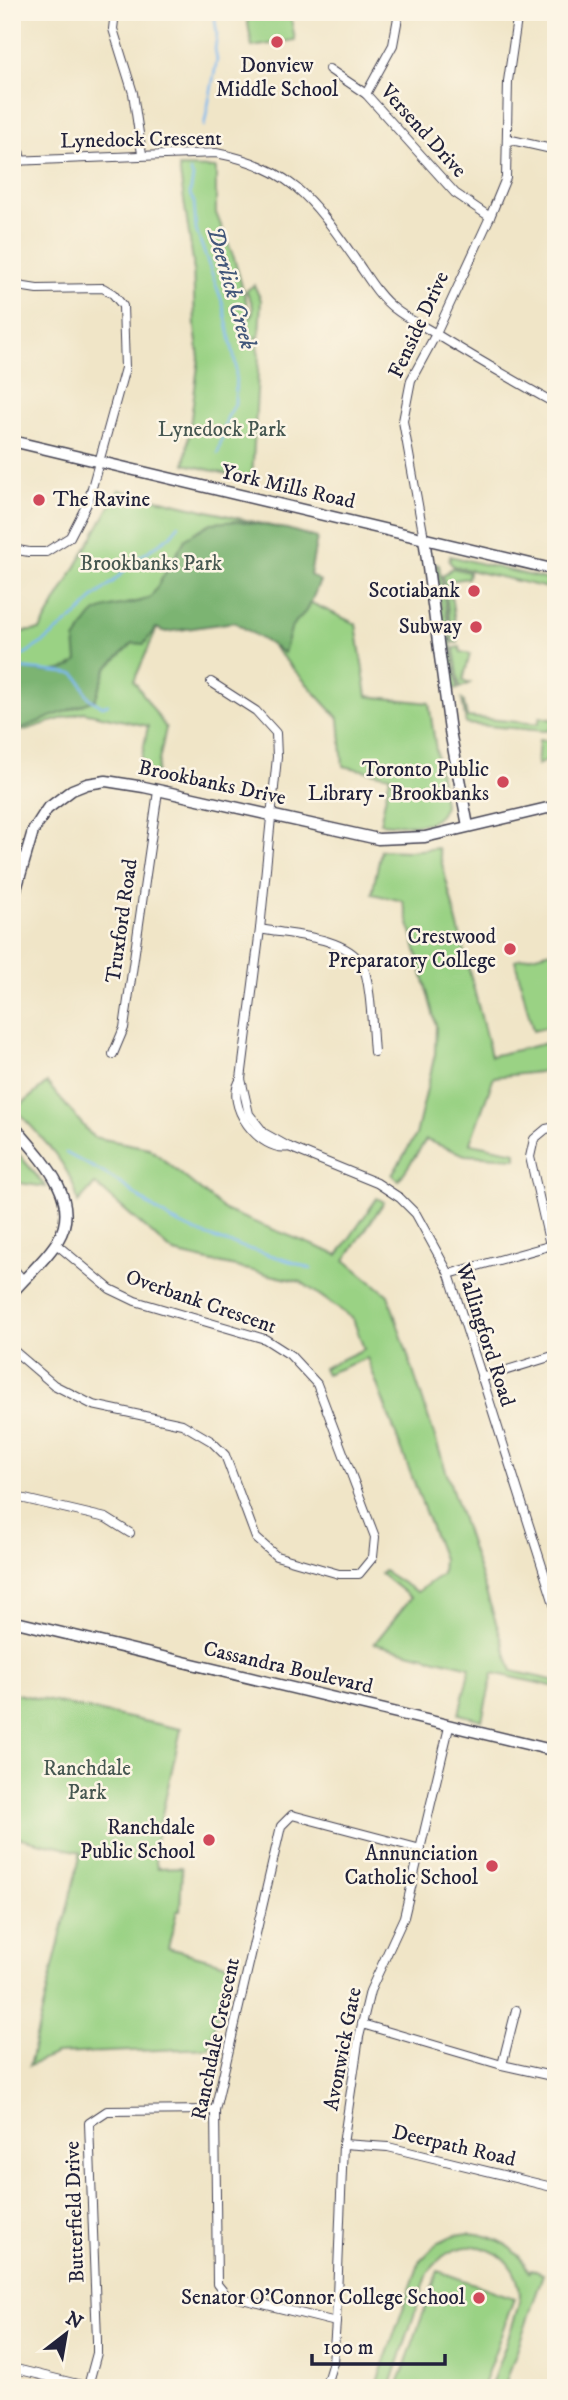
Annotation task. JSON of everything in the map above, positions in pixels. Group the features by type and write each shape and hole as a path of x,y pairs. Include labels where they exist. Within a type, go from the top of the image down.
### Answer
{"street":[{"path":"115,12 113,29 133,93 142,155"},
{"path":"366,93 393,45 399,12"},
{"name":"Fenside Drive","path":"468,826 450,731 424,538 403,421 411,380 436,334 506,177 508,81 518,12"},
{"name":"Versend Drive","path":"329,69 366,93 454,193 490,217"},
{"path":"12,111 17,161"},
{"path":"507,139 556,150"},
{"name":"Lynedock Crescent","path":"17,161 216,153 255,162 286,178 315,204 385,300 404,316 556,404"},
{"path":"12,285 37,289 103,288 113,294 123,306 125,368 88,502 70,537 46,552 12,549"},
{"name":"York Mills Road","path":"12,441 556,570"},
{"name":"Wallingford Road","path":"211,682 256,711 276,733 277,757 260,929 241,1079 244,1101 256,1126 289,1147 377,1183 400,1198 416,1214 449,1274 556,1610"},
{"name":"Brookbanks Drive","path":"12,903 15,879 33,831 47,809 60,798 87,784 106,781 378,839 425,837 556,806"},
{"name":"Truxford Road","path":"113,1054 124,1028 158,791"},
{"path":"260,929 327,942 347,949 362,965 367,982 374,1052"},
{"path":"12,1124 59,1182 66,1212 56,1244 12,1293"},
{"path":"449,1274 553,1245 530,1157 534,1139 546,1129 556,1127"},
{"name":"Overbank Crescent","path":"12,1349 54,1385 93,1405 182,1424 211,1441 225,1455 256,1538 275,1556 340,1574 359,1574 373,1557 375,1537 317,1384 290,1355 265,1339 135,1301 110,1289 56,1244"},
{"path":"12,1267 23,1280"},
{"path":"481,1378 556,1355"},
{"path":"12,1496 106,1518 130,1533"},
{"name":"Cassandra Boulevard","path":"12,1621 556,1751"},
{"name":"Avonwick Gate","path":"326,2388 336,2322 343,2144 362,2024 370,1991 404,1917 449,1727"},
{"name":"Ranchdale Crescent","path":"336,2322 226,2295 217,2284 215,2110 281,1826 292,1815 421,1849"},
{"path":"502,2065 516,2010"},
{"path":"362,2024 502,2065 556,2077"},
{"name":"Butterfield Drive","path":"91,2387 97,2353 89,2123 107,2111 215,2110"},
{"name":"Deerpath Road","path":"343,2144 388,2147 556,2188"},
{"path":"12,2368 91,2387"}],"green space":[{"path":"246,12 290,12 295,40 252,47"},
{"name":"Lynedock Park","path":"179,167 216,168 216,213 234,258 251,318 253,308 246,291 254,285 261,300 259,338 255,337 259,355 252,480 185,464 199,358 195,328 193,261"},
{"name":"Brookbanks Park","path":"119,490 284,529 271,584 356,624 367,696 429,703 444,804 436,819 428,823 408,825 380,823 390,776 343,766 339,719 258,630 212,613 157,628 134,681 166,728 156,775 139,771 148,726 83,712 12,734 12,633 40,630"},
{"path":"238,521 287,529 317,538 310,575 320,581 308,609 292,626 284,653 234,622 166,632 156,628 144,644 133,643 107,668 95,700 12,732 12,668 50,672 74,664 77,661 75,640 93,614 151,597 186,538 211,523"},
{"path":"450,556 553,581 556,583 556,590 453,566 449,561"},
{"path":"436,564 439,565 458,689 452,688 450,684"},
{"path":"452,568 469,572 468,578 449,581 458,643 453,643 443,576"},
{"path":"460,647 461,652 470,654 463,681 470,683 460,688 454,648"},
{"path":"462,700 467,717 538,724 540,717 554,720 550,730 544,731 466,724"},
{"path":"539,740 556,741 556,757 537,765"},
{"path":"438,848 491,1056 556,1041 556,1070 494,1077 470,1143 516,1152 516,1158 465,1155 426,1140 399,1180 392,1175 416,1135 435,1054 436,1025 403,901 372,894 381,850"},
{"path":"556,950 556,1025 533,1031 515,960"},
{"path":"47,1083 93,1137 149,1148 226,1211 338,1255 377,1198 384,1202 345,1260 388,1295 512,1671 556,1681 556,1687 493,1673 482,1720 459,1714 470,1667 374,1644 411,1598 381,1574 384,1571 417,1592 442,1574 443,1559 367,1358 326,1374 323,1368 364,1349 353,1319 301,1282 174,1253 95,1184 78,1203 75,1189 62,1164 16,1109"},
{"path":"12,1146 46,1187 12,1182"},
{"name":"Ranchdale Park","path":"12,1693 181,1729 154,1850 157,1868 182,1867 180,1911 177,1911 168,1948 230,1965 209,2048 56,2054 29,2066 81,1852 12,1836"},
{"path":"470,2233 505,2244 519,2255 529,2272 531,2269 543,2274 504,2388 490,2388 519,2303 516,2277 508,2263 496,2254 483,2248 468,2247 439,2259 428,2273 390,2388 375,2388 420,2261 439,2242 454,2235"},
{"path":"438,2271 514,2298 482,2388 397,2388"}],"waterway":[{"name":"Deerlick Creek","path":"204,126 217,60 214,12"},
{"name":"Deerlick Creek","path":"190,171 193,177 190,194 194,202 196,230 223,304 236,366 235,404 227,418 218,453"},
{"name":"Deerlick Creek","path":"17,659 45,641 83,610 134,561 170,536 179,525"},
{"path":"13,664 18,668 75,674 91,699 103,706 108,704"},
{"path":"66,1153 111,1177 179,1224 311,1269"}],"place":[{"name":"Donview Middle School","path":"277,42"},
{"name":"The Ravine","path":"39,500"},
{"name":"Scotiabank","path":"474,591"},
{"name":"Subway","path":"476,627"},
{"name":"Toronto Public Library - Brookbanks","path":"503,782"},
{"name":"Crestwood Preparatory College","path":"510,949"},
{"name":"Ranchdale Public School","path":"209,1840"},
{"name":"Annunciation Catholic School","path":"492,1866"},
{"name":"Senator O'Connor College School","path":"479,2298"}]}
